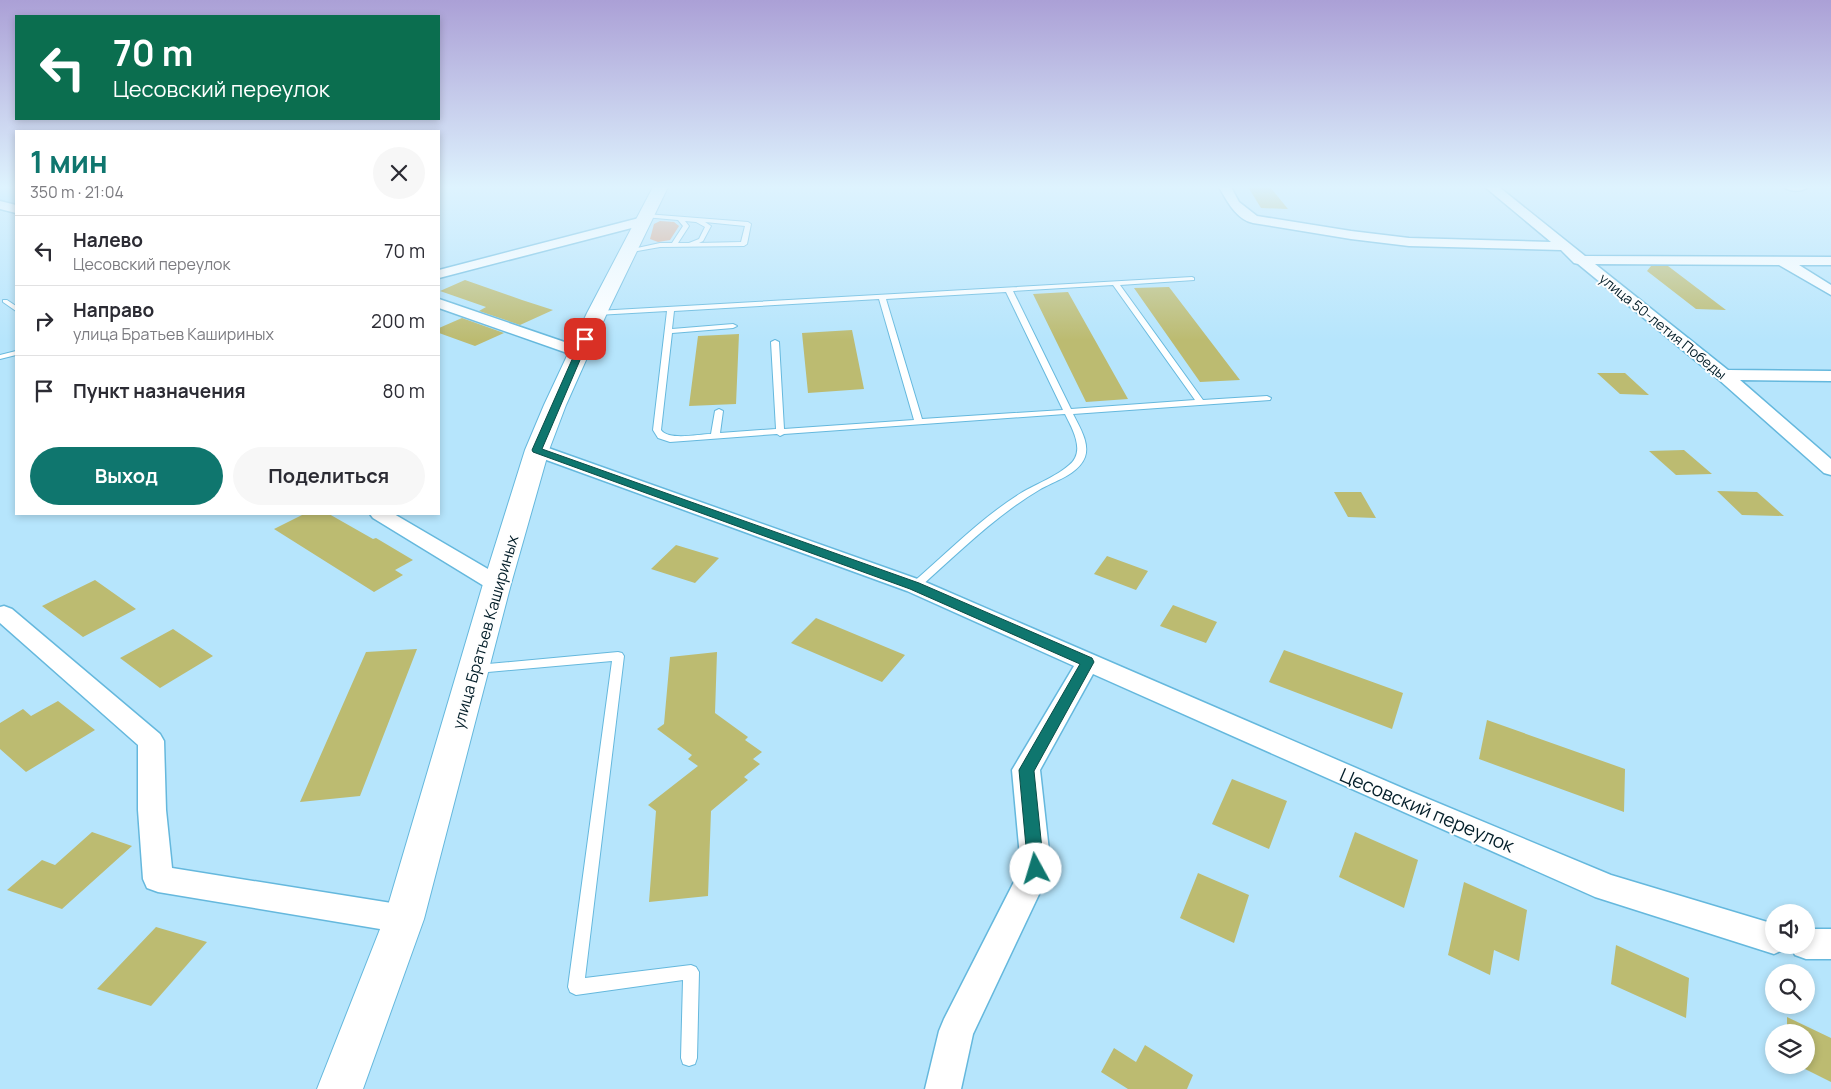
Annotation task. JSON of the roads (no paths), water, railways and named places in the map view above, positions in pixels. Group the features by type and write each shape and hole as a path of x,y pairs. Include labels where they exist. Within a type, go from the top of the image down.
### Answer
{"main road":[{"name":"улица Братьев Кашириных","path":"340,1089 404,918 497,584 537,450 579,352 635,238"}],"street":[{"path":"440,274 571,238"},
{"path":"1374,238 1409,242 1562,246"},
{"name":"улица 50-летия Победы","path":"1552,238 1724,375 1831,469"},
{"path":"1580,260 1831,261"},
{"path":"1780,260 1831,291"},
{"path":"440,303 579,352"},
{"path":"1724,375 1831,376"},
{"name":"Цесовский переулок","path":"537,450 915,586 1397,798 1606,887 1765,936"},
{"path":"382,515 497,584"},
{"path":"4,614 151,741 152,810 158,879 404,918"},
{"path":"943,1089 956,1031 1036,869 1026,770 1088,662"},
{"path":"1815,944 1831,944"}],"lane":[{"path":"674,244 678,238"},
{"path":"688,244 701,240 702,238"},
{"path":"628,252 660,244 744,244 745,238"},
{"path":"597,313 1192,279"},
{"path":"1115,283 1200,402"},
{"path":"915,586 1011,504 1037,487 1069,470 1080,459 1082,445 1069,412 1009,290"},
{"path":"882,297 918,423"},
{"path":"5,301 15,307"},
{"path":"672,309 657,430 661,436 670,439 780,433 1267,398"},
{"path":"669,331 733,326"},
{"path":"775,342 780,433"},
{"path":"0,357 15,353"},
{"path":"715,437 719,411"},
{"path":"474,670 618,656 576,987 691,972 689,1058"}]}
